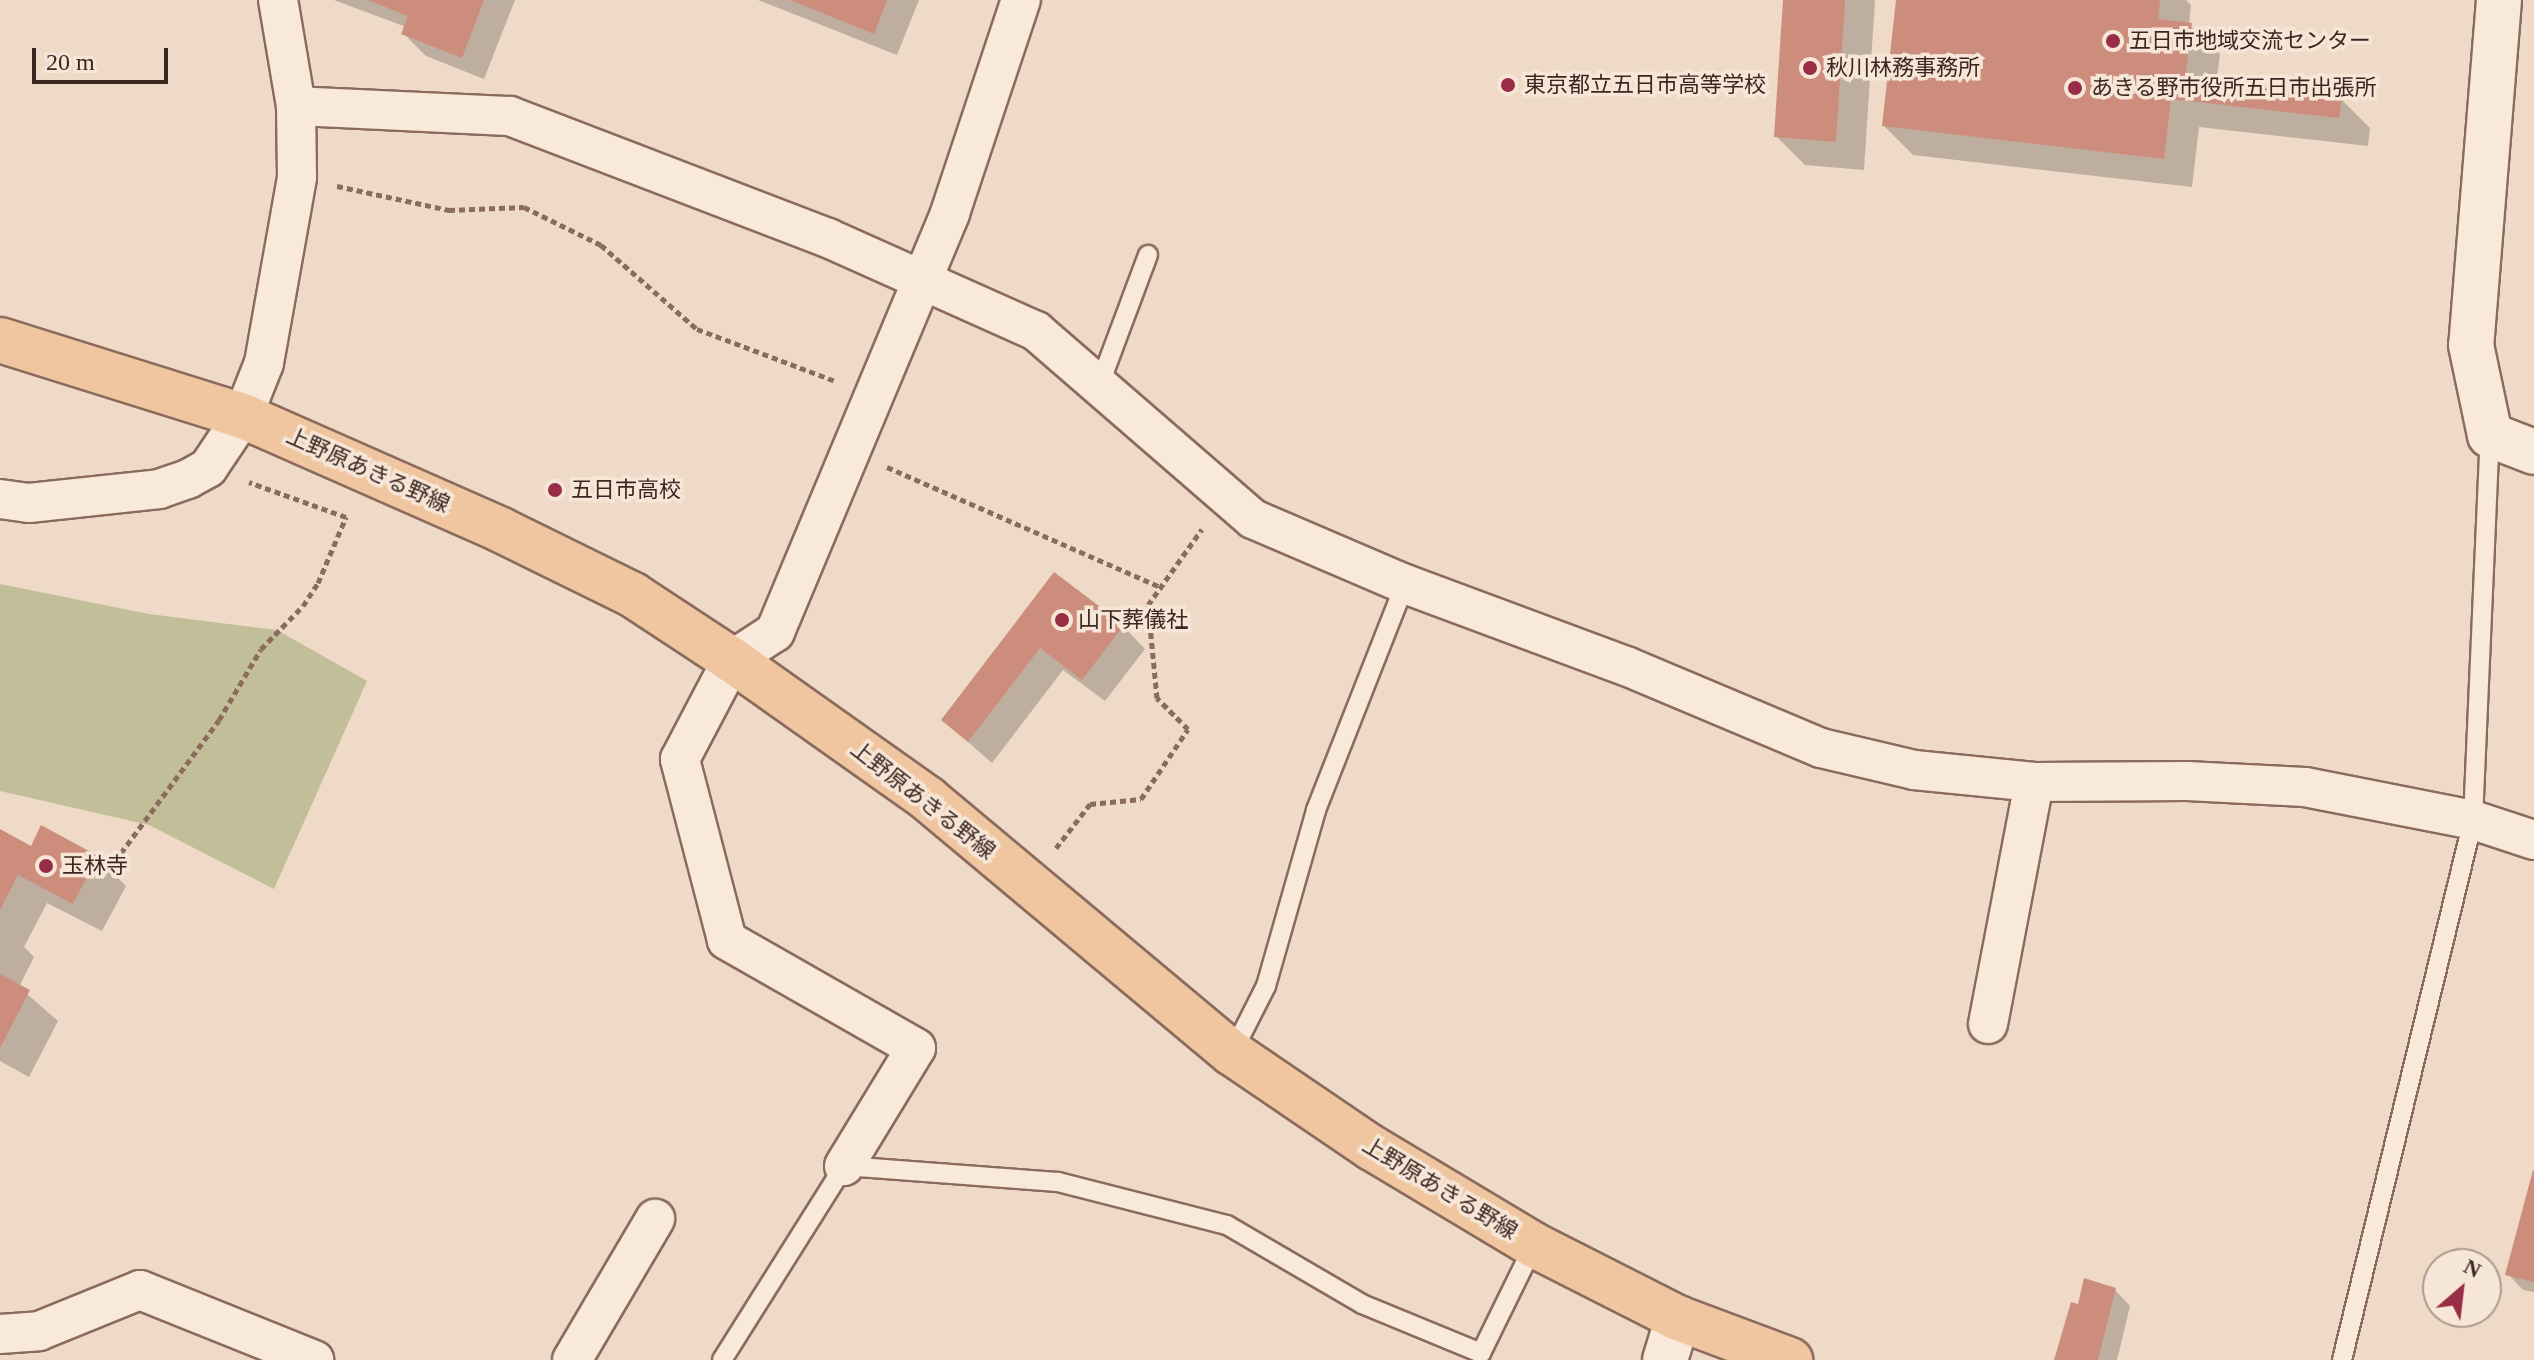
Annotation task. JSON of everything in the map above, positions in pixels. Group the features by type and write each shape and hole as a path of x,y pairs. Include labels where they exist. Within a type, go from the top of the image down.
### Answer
{"main road":[{"name":"上野原あきる野線","path":"0,340 243,416 501,530 633,595 732,660 928,799 1232,1053 1372,1148 1534,1245 1678,1318 1790,1360"}],"street":[{"path":"0,499 29,503 159,489 208,468 243,416 264,363 297,177 296,106 278,0"},
{"path":"844,1166 916,1048 727,940 680,759 732,660 775,632 853,452 950,213 1021,0"},
{"path":"2499,0 2471,345 2490,435 2534,452"},
{"path":"296,106 510,116 828,238 1036,331 1253,519 1405,584 1626,666 1821,748 1914,770 2034,782 2187,781 2305,787 2473,820 2534,840"},
{"path":"1988,1024 2034,782"},
{"path":"572,1360 655,1219"},
{"path":"0,1334 39,1331 140,1290 314,1360"},
{"path":"1665,1360 1678,1318"}],"lane":[{"path":"1099,386 1148,255"},
{"path":"2342,1360 2473,820 2490,435"},
{"path":"1232,1053 1266,986 1316,810 1405,584"},
{"path":"722,1360 844,1166 1058,1182 1227,1225 1362,1304 1481,1353 1534,1245"}],"path":[{"path":"297,177 449,210 524,207 601,245 697,329 875,396"},
{"path":"853,452 1160,587"},
{"path":"121,853 219,720 261,649 303,606 318,583 346,517 208,468"},
{"path":"1028,885 1090,804 1141,799 1188,729 1157,698 1148,605 1227,496"}],"shaded area":[{"path":"0,584 149,614 277,630 367,681 274,889 149,825 0,791"}],"building":[{"path":"368,0 484,0 462,58 401,34 408,16"},
{"path":"790,0 887,0 874,34"},
{"name":"秋川林務事務所","path":"1783,0 1845,0 1836,142 1774,137"},
{"name":"あきる野市役所五日市出張所","path":"1896,0 2160,0 2158,19 2192,23 2185,79 2342,97 2339,118 2171,99 2164,159 1882,126"},
{"path":"1054,572 1124,625 1082,680 1040,648 968,742 941,720"},
{"name":"玉林寺","path":"41,825 98,856 73,904 18,875 0,910 0,829 31,846"},
{"path":"0,974 30,990 0,1048"},
{"path":"2534,1170 2534,1282 2505,1275"},
{"path":"2084,1278 2116,1288 2098,1360 2054,1360 2071,1302 2078,1304"}],"place":[{"name":"五日市地域交流センター","path":"2113,41"},
{"name":"秋川林務事務所","path":"1810,68"},
{"name":"東京都立五日市高等学校","path":"1508,85"},
{"name":"あきる野市役所五日市出張所","path":"2075,88"},
{"name":"五日市高校","path":"555,490"},
{"name":"山下葬儀社","path":"1062,620"},
{"name":"玉林寺","path":"46,866"}]}
